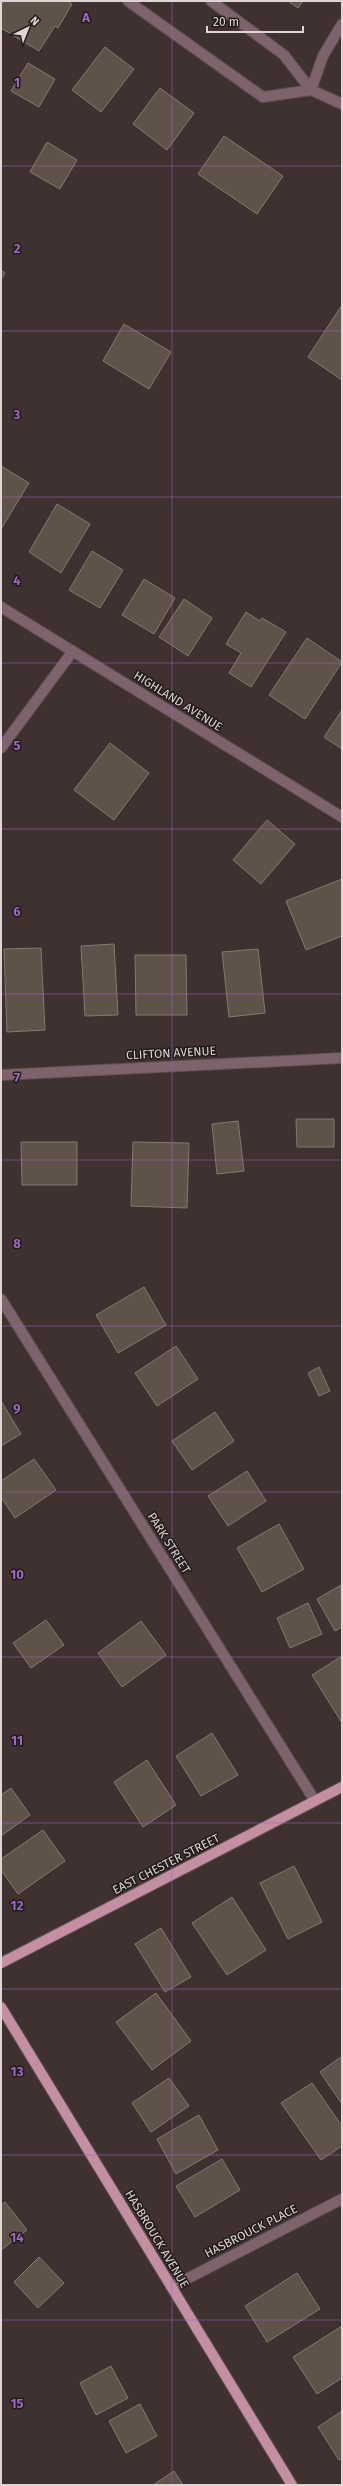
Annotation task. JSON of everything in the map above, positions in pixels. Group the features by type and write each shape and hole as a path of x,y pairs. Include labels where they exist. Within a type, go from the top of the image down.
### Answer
{"main road":[{"name":"EAST CHESTER STREET","path":"1,1963 342,1787"},
{"name":"HASBROUCK AVENUE","path":"1,2007 292,2485"}],"street":[{"path":"128,1 263,97 311,90"},
{"path":"211,1 284,55 311,90 342,104"},
{"path":"311,90 323,56 342,24"},
{"name":"HIGHLAND AVENUE","path":"1,607 342,817"},
{"path":"1,748 73,651"},
{"name":"CLIFTON AVENUE","path":"1,1075 342,1058"},
{"name":"PARK STREET","path":"1,1299 315,1801"},
{"name":"HASBROUCK PLACE","path":"171,2287 342,2199"}],"building":[{"path":"4,1 67,1 72,4 58,28 55,26 39,51 1,28 1,5"},
{"path":"288,1 303,1 298,8"},
{"path":"105,47 134,69 101,112 72,90"},
{"path":"28,63 55,79 39,107 11,91"},
{"path":"160,88 194,113 167,150 133,124"},
{"path":"224,136 283,176 257,214 198,174"},
{"path":"47,142 77,160 60,189 30,172"},
{"path":"1,270 5,273 1,280"},
{"path":"342,305 342,380 308,357"},
{"path":"124,324 171,352 149,389 103,361"},
{"path":"1,466 29,483 1,529"},
{"path":"57,504 90,524 61,573 29,552"},
{"path":"92,551 123,570 100,608 69,590"},
{"path":"144,579 175,598 154,634 122,615"},
{"path":"184,599 212,618 188,656 159,637"},
{"path":"246,612 260,621 262,618 286,632 251,687 229,673 241,653 226,644"},
{"path":"307,638 342,662 305,719 269,695"},
{"path":"342,710 342,749 324,737"},
{"path":"110,743 149,773 114,820 74,790"},
{"path":"267,820 295,844 261,884 233,860"},
{"path":"342,879 342,936 306,950 286,901"},
{"path":"114,944 118,1015 85,1016 81,946"},
{"path":"41,948 45,1030 7,1032 4,949"},
{"path":"258,949 265,1013 229,1017 222,952"},
{"path":"135,955 186,955 187,1015 136,1015"},
{"path":"296,1119 334,1119 334,1147 297,1147"},
{"path":"238,1121 244,1171 217,1174 212,1124"},
{"path":"21,1142 77,1142 77,1185 22,1185"},
{"path":"133,1142 189,1143 187,1208 131,1206"},
{"path":"144,1287 166,1325 118,1353 96,1315"},
{"path":"176,1346 198,1379 157,1406 135,1373"},
{"path":"319,1367 330,1391 319,1396 308,1373"},
{"path":"1,1401 21,1434 1,1446"},
{"path":"215,1412 234,1441 192,1470 172,1441"},
{"path":"34,1459 56,1490 15,1518 1,1497 1,1481"},
{"path":"247,1471 266,1501 228,1526 208,1496"},
{"path":"279,1524 304,1569 262,1592 237,1548"},
{"path":"341,1585 342,1627 335,1631 317,1599"},
{"path":"308,1603 322,1634 290,1648 277,1618"},
{"path":"46,1620 64,1645 31,1668 13,1643"},
{"path":"141,1621 166,1655 122,1687 98,1653"},
{"path":"342,1656 342,1723 312,1675"},
{"path":"212,1733 238,1775 201,1796 176,1756"},
{"path":"147,1760 176,1805 143,1827 114,1782"},
{"path":"11,1788 30,1815 1,1836 1,1795"},
{"path":"43,1830 65,1861 18,1894 1,1870 1,1859"},
{"path":"294,1866 322,1922 288,1939 260,1883"},
{"path":"232,1897 266,1950 227,1975 192,1923"},
{"path":"161,1928 191,1977 165,1992 135,1944"},
{"path":"156,1993 191,2041 152,2070 116,2022"},
{"path":"342,2056 342,2104 320,2072"},
{"path":"169,2078 189,2106 151,2132 132,2103"},
{"path":"312,2083 342,2126 342,2146 321,2160 281,2103"},
{"path":"199,2115 218,2150 176,2174 157,2139"},
{"path":"222,2159 240,2190 195,2217 176,2186"},
{"path":"5,2202 27,2230 1,2250 1,2205"},
{"path":"39,2257 64,2283 38,2308 14,2282"},
{"path":"297,2273 320,2309 267,2342 245,2306"},
{"path":"342,2326 342,2378 317,2394 293,2357"},
{"path":"111,2366 128,2398 96,2415 80,2383"},
{"path":"140,2404 157,2436 126,2453 109,2421"},
{"path":"342,2411 342,2458 339,2460 318,2427"},
{"path":"174,2471 183,2485 153,2485"}]}
